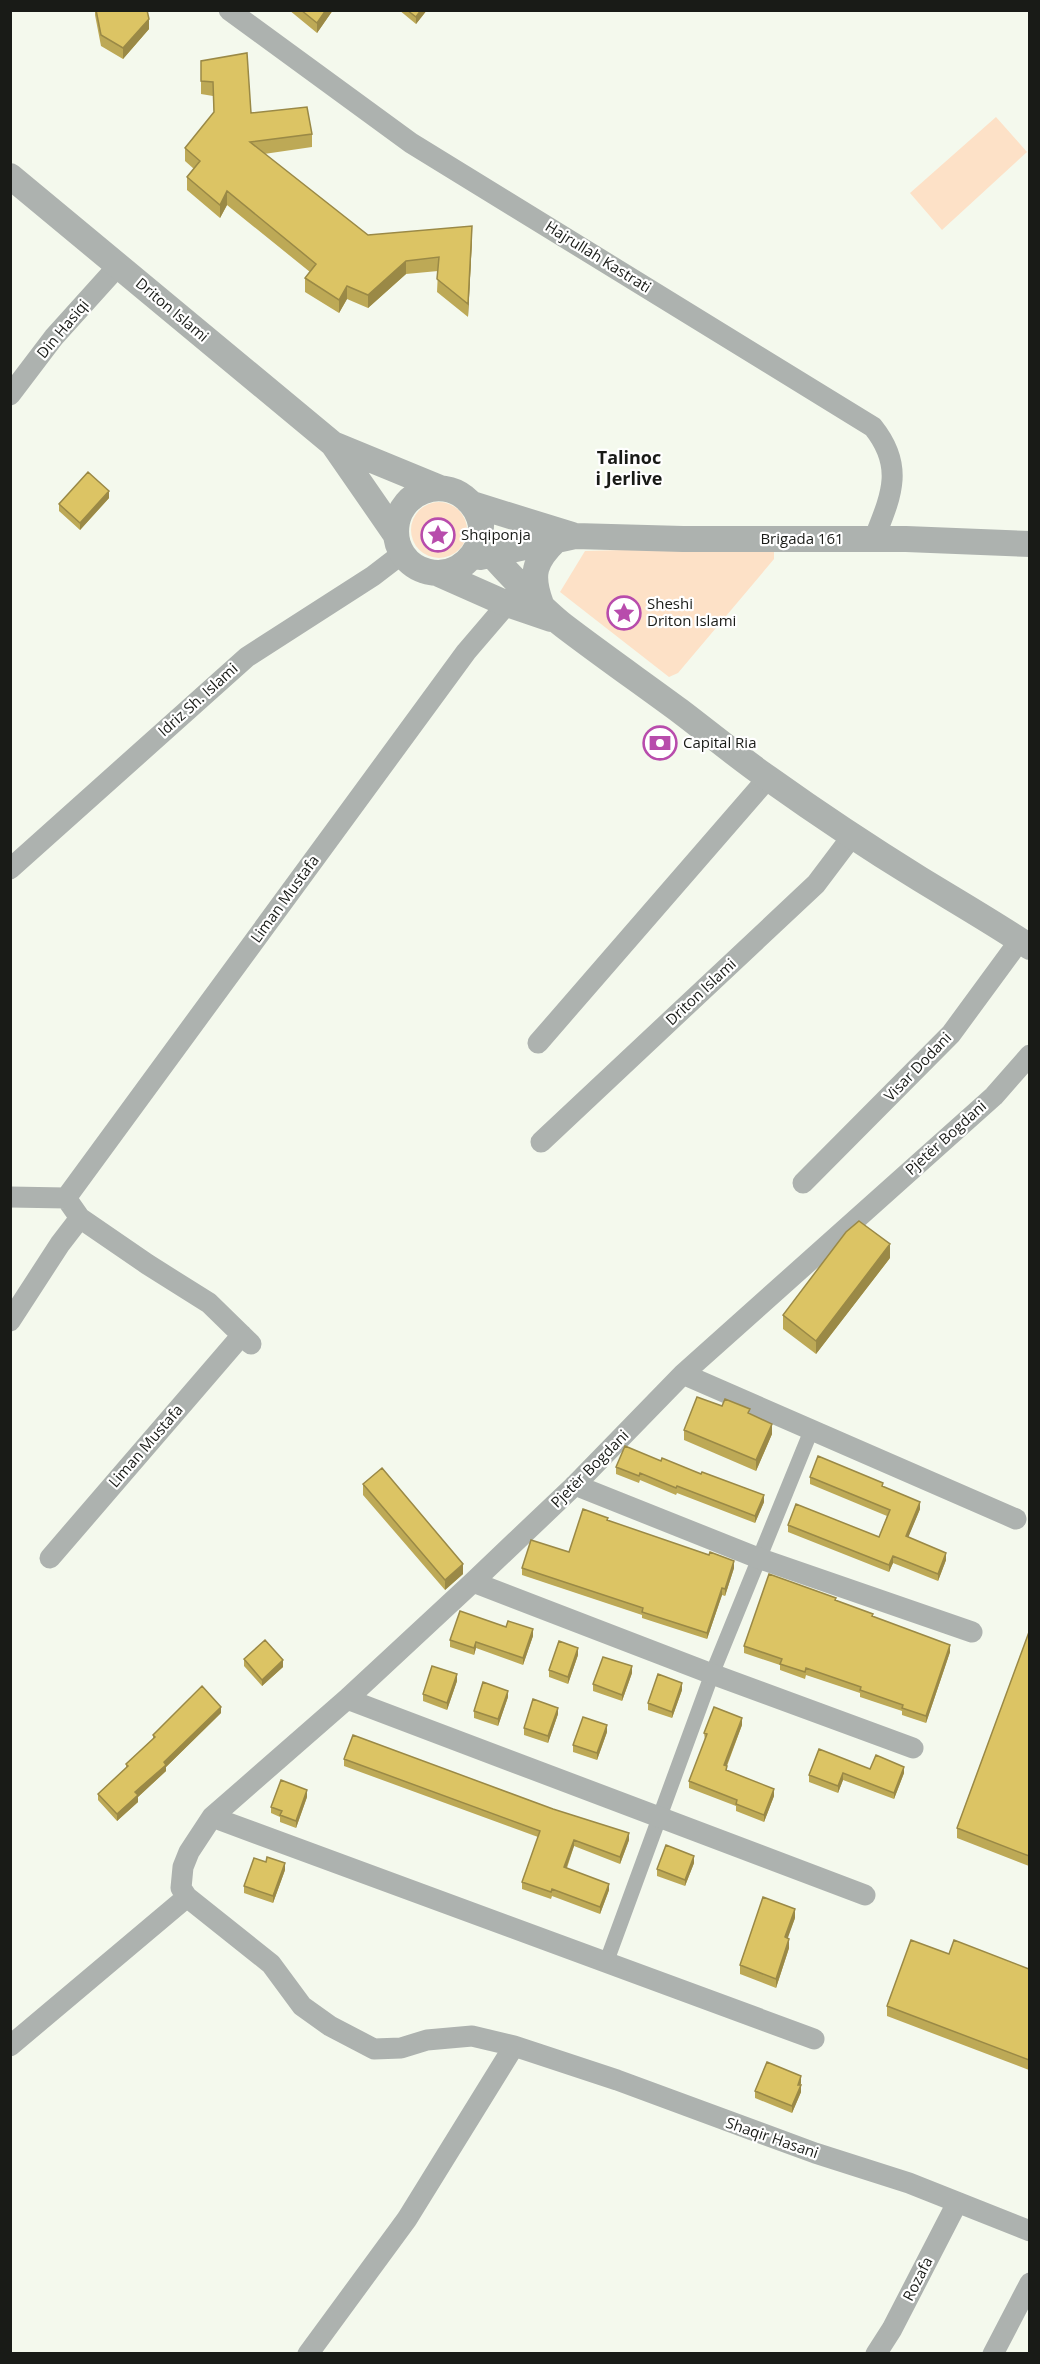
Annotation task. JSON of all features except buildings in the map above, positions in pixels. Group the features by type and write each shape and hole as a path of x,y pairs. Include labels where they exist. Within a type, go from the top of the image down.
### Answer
{"street":[{"name":"Hajrullah Kastrati","path":"229,10 411,143 873,427 887,444 892,470 890,497 874,539"},
{"name":"Driton Islami","path":"10,176 333,444 414,566 437,573 507,604 549,612"},
{"name":"Din Hasiqi","path":"10,394 54,337 118,266"},
{"name":"Driton Islami","path":"333,444 463,496 472,504"},
{"path":"400,544 397,523 400,512 407,502 428,489 440,488"},
{"name":"Brigada 161","path":"472,504 565,538"},
{"path":"437,573 460,567 481,551 478,514 472,504"},
{"name":"Brigada 161","path":"481,551 565,538 874,539 1029,544"},
{"path":"549,612 535,588 534,573 544,552 565,538"},
{"name":"Idriz Sh. Islami","path":"10,869 247,657 373,576 400,544"},
{"name":"Driton Islami","path":"481,551 549,612 768,778 902,868 1024,944"},
{"name":"Liman Mustafa","path":"50,1558 247,1339 209,1303 80,1218 66,1198 466,652 507,604"},
{"path":"538,1043 768,778"},
{"name":"Driton Islami","path":"541,1142 816,884 853,835"},
{"name":"Visar Dodani","path":"803,1183 951,1034 1024,944"},
{"name":"Pjetër Bogdani","path":"187,1897 181,1888 183,1867 189,1852 212,1817 347,1699 474,1582 575,1485 683,1374 994,1096 1029,1055"},
{"path":"10,1197 66,1198"},
{"path":"10,1321 60,1244 80,1218"},
{"path":"683,1374 1016,1519"},
{"path":"606,1963 712,1674 811,1431"},
{"path":"575,1485 758,1558 972,1632"},
{"path":"474,1582 712,1674 913,1748"},
{"path":"347,1699 865,1895"},
{"path":"212,1817 814,2039"},
{"path":"10,2046 187,1897"},
{"name":"Shaqir Hasani","path":"187,1897 271,1964 302,2006 330,2026 374,2049 401,2048 427,2040 472,2036 514,2046 909,2183 1029,2231"},
{"path":"308,2354 408,2219 514,2046"},
{"name":"Rozafa","path":"876,2354 892,2330 957,2203"},
{"path":"993,2354 1029,2283"}],"shaded area":[{"path":"996,117 1027,152 942,230 910,193"},
{"path":"434,502 444,502 459,510 465,519 467,530 465,541 459,550 444,558 434,558 423,553 416,546 411,535 411,525 416,514 423,507"},
{"path":"659,549 774,551 774,559 678,673 669,677 560,592 585,551"}],"place":[{"name":"Shqiponja","path":"438,535"},
{"name":"Sheshi Driton Islami","path":"624,613"},
{"name":"Capital Ria","path":"660,743"}],"district":[{"name":"Talinoc i Jerlive","path":"629,468"}]}
